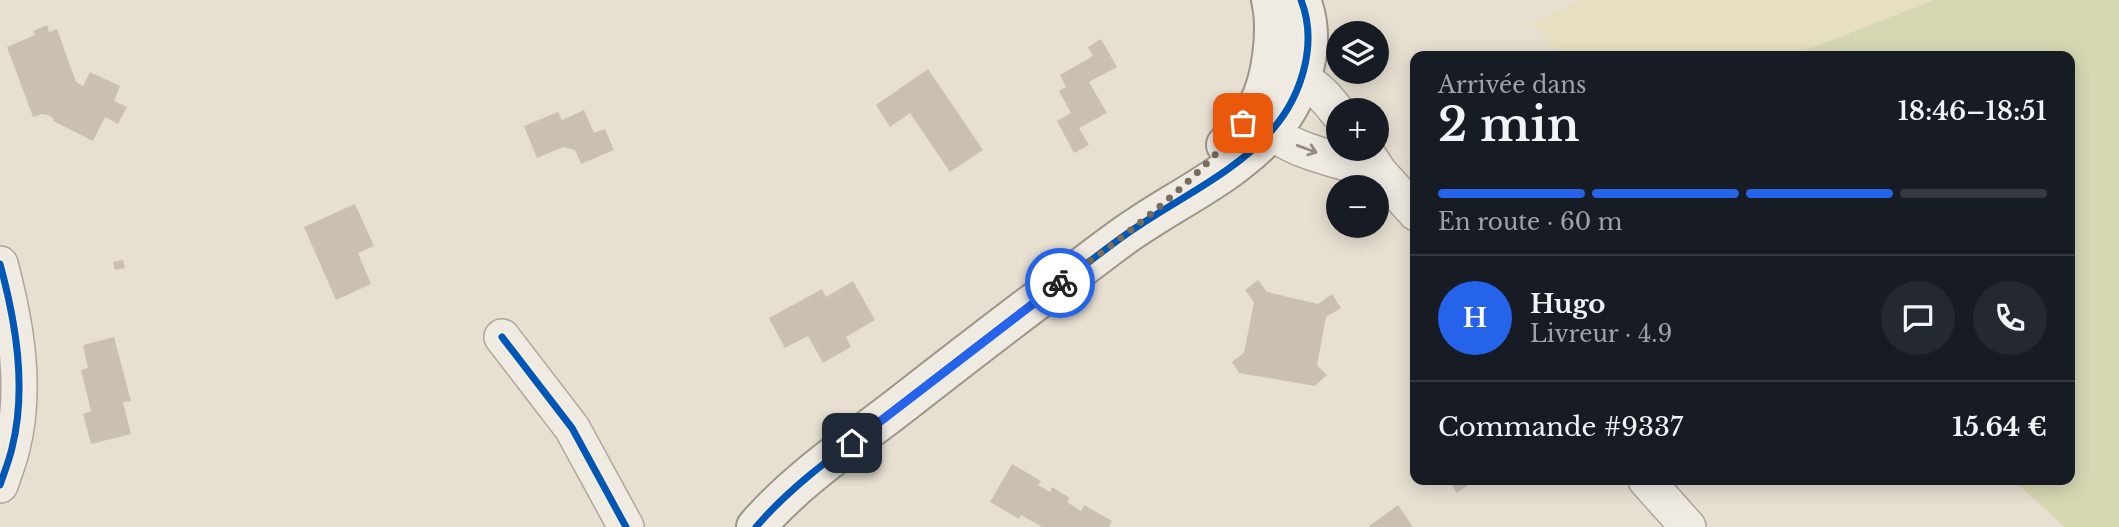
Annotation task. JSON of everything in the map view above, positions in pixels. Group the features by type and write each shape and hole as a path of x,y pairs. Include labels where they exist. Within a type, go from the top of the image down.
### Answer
{"street":[{"path":"1271,0 1274,100 1289,142 1309,151 1326,153"},
{"path":"755,527 810,475 957,361 1140,225 1274,100 1306,58 1307,32 1301,0"},
{"path":"1274,100 1313,85 1326,100"},
{"path":"1373,161 1410,206"},
{"path":"0,264 11,306 18,354 18,403 12,447 0,485"},
{"path":"502,337 572,428 626,527"},
{"path":"1650,485 1688,527"}],"shaded area":[{"path":"1580,0 1934,0 1804,51 1557,51 1531,23"}],"green space":[{"path":"1934,0 2119,0 2119,527 2065,527 2019,485 2075,485 2075,51 1804,51"}],"building":[{"path":"47,25 49,32 57,29 76,82 83,86 90,72 120,86 114,101 127,107 118,124 105,117 93,141 53,121 48,115 33,117 7,47 35,35 33,31"},
{"path":"1101,39 1117,67 1089,82 1107,113 1079,128 1089,145 1074,153 1057,121 1071,113 1059,91 1066,87 1060,75 1093,56 1088,47"},
{"path":"928,69 983,150 950,172 910,113 890,127 876,105"},
{"path":"584,110 594,133 605,129 614,150 581,164 575,150 563,147 537,158 524,126 558,112 562,120"},
{"path":"355,204 374,246 358,253 371,284 336,300 304,227"},
{"path":"123,260 125,268 115,270 113,262"},
{"path":"1258,280 1267,292 1318,304 1332,294 1341,308 1326,317 1317,365 1327,375 1315,386 1239,373 1232,362 1244,353 1254,302 1245,290"},
{"path":"853,281 875,320 846,337 851,347 823,363 808,336 785,348 769,318 822,289 826,297"},
{"path":"114,337 131,401 123,402 131,434 91,444 83,414 91,411 81,370 88,368 83,345"},
{"path":"1012,464 1041,481 1038,485 1050,492 1052,487 1070,498 1067,502 1081,511 1084,505 1112,521 1109,527 1042,527 1021,515 1019,519 990,502"},
{"path":"1452,485 1469,485 1457,493"},
{"path":"1398,505 1413,527 1368,527"}],"cycle path":[{"path":"756,527 808,476 1009,322 1122,237 1210,182 1259,144 1292,101 1304,68 1308,34 1301,0"},
{"path":"0,264 15,332 19,379 19,402 11,453 0,485"},
{"path":"502,337 572,428 626,527"}],"way so far":[{"path":"1060,283 1140,225 1217,155 1243,123"}],"route":[{"path":"852,443 1060,283"}]}
